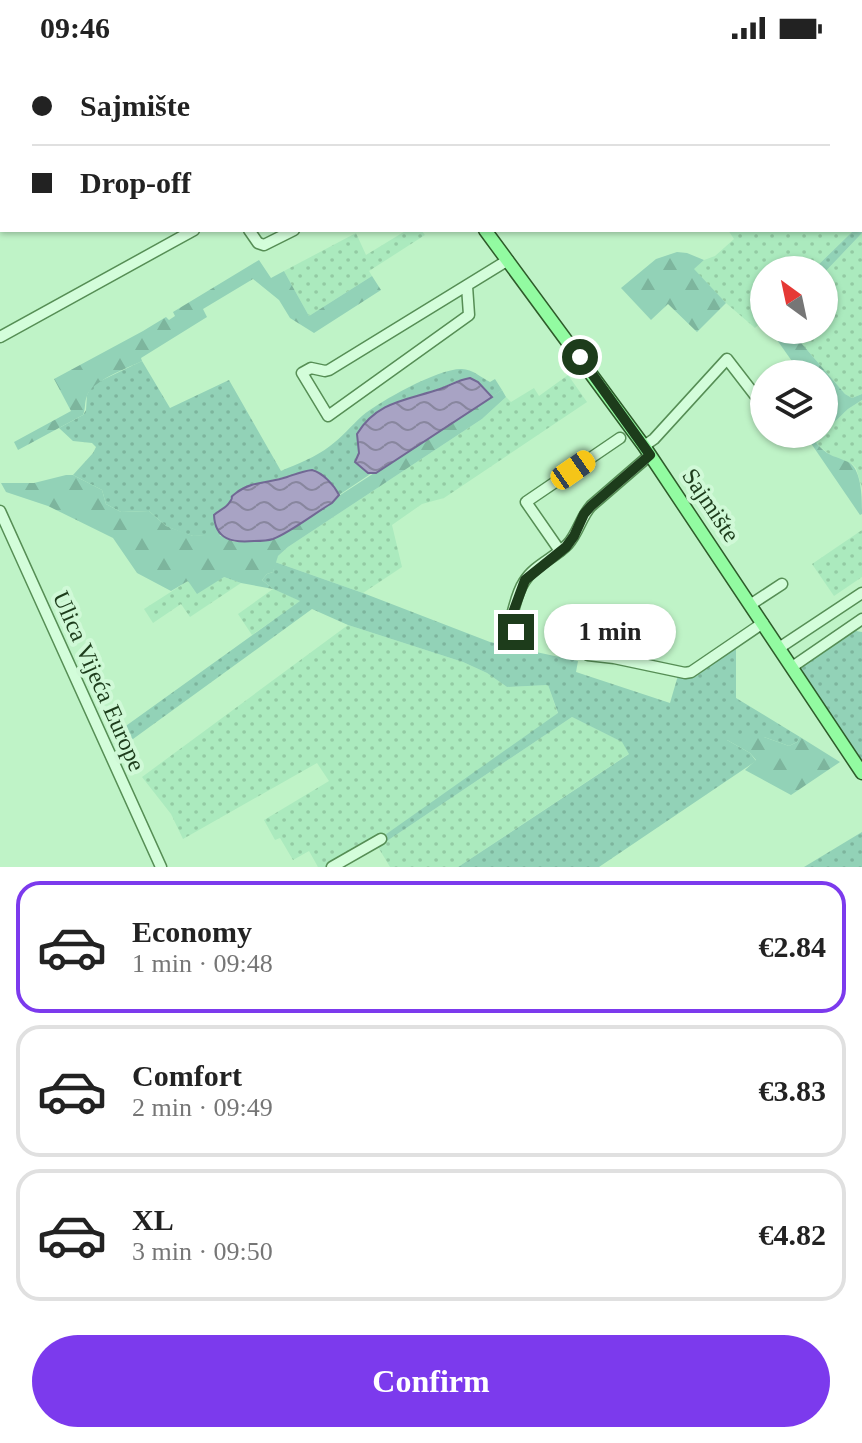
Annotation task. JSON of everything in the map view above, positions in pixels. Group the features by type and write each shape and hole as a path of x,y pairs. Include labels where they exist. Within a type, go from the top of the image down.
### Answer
{"main road":[{"name":"Sajmište","path":"487,232 647,450 862,773"}],"street":[{"path":"0,337 190,232"},
{"path":"250,232 258,243 264,245 290,232"},
{"path":"467,286 469,315 328,416 302,373 311,368 329,370 508,260"},
{"path":"516,632 511,618 525,580 574,536 584,514 647,450 727,359 750,389"},
{"path":"560,551 526,502 620,438"},
{"name":"Ulica Vijeća Europe","path":"0,511 161,867"},
{"path":"750,605 782,584"},
{"path":"779,648 862,593"},
{"path":"792,667 862,619"},
{"path":"588,655 691,672 763,623"},
{"path":"332,867 381,839"}],"green space":[{"path":"404,232 423,232 425,235 369,271 372,276 309,316 284,271 356,233 366,255"},
{"path":"729,232 852,232 827,256 750,256 750,324 693,269 715,256 734,239"},
{"path":"852,232 862,233 838,258 827,256"},
{"path":"862,233 862,394 852,398 838,386 838,360 816,360 802,344 838,344 838,258"},
{"path":"677,252 704,260 694,269 726,303 697,332 668,304 651,320 621,288 656,259"},
{"path":"259,260 271,278 284,271 309,316 372,276 381,290 314,333 290,318 279,300 253,279 203,309 207,317 141,358 142,361 95,385 87,396 83,415 18,450 14,442 71,411 54,379 166,317 169,320 175,316 173,312"},
{"path":"780,344 802,344 816,360 791,360"},
{"path":"142,361 170,408 229,380 281,471 325,450 382,402 439,374 466,369 490,382 495,379 502,390 492,397 472,379 464,379 393,404 373,416 357,434 358,465 372,473 339,495 335,489 300,472 256,484 239,492 228,505 217,511 214,523 221,535 193,536 166,526 149,511 121,512 106,504 102,490 73,475 96,447 92,443 73,441 59,428 83,415 92,385"},
{"path":"568,375 587,402 444,498 422,504 392,525 402,567 363,593 275,562 288,547 482,419 506,397 511,402 534,388 539,396"},
{"path":"838,386 852,398 862,394 862,400 838,419"},
{"path":"502,390 506,397 482,419 288,547 278,556 273,572 262,580 273,589 224,577 197,594 188,581 171,591 137,573 113,538 48,506 6,492 1,483 34,483 73,475 102,490 106,504 121,512 149,511 166,526 193,536 217,534 234,542 271,540"},
{"path":"862,400 862,488 852,464 833,457 821,448 838,448 838,418"},
{"path":"814,448 822,448 854,467 860,486 860,515"},
{"path":"862,530 862,577 834,596 812,564"},
{"path":"275,562 490,642 578,661 576,672 670,703 679,672 685,673 736,643 736,698 800,737 789,746 764,737 727,740 750,753 756,761 599,867 458,867 629,754 622,742 572,717 378,847 375,842 558,713 548,685 507,687 463,662 348,625 312,609 122,747 116,733 300,601 273,589 262,580 273,572"},
{"path":"224,577 241,583 190,617 181,604 153,623 144,609 188,581"},
{"path":"273,589 301,601 252,635 238,614"},
{"path":"348,625 463,662 507,687 548,685 558,714 381,839 332,867 318,867 309,851 293,860 280,838 275,840 264,820 329,781 317,763 183,839 171,814 142,777"},
{"path":"856,631 862,632 862,773 794,671"},
{"path":"572,717 622,742 630,753 458,867 390,867 378,847"},
{"path":"728,737 764,737 789,746 800,737 840,762 791,795 745,770 756,760 727,740"},
{"path":"862,832 862,867 804,867"}],"water":[{"path":"470,378 492,397 376,473 368,473 355,462 359,453 357,434 374,415 394,403"},
{"path":"312,470 328,480 339,495 295,527 264,541 232,540 218,530 214,515 242,489"}],"route":[{"path":"516,632 511,618 525,580 566,547 591,506 650,455 580,357"}]}
